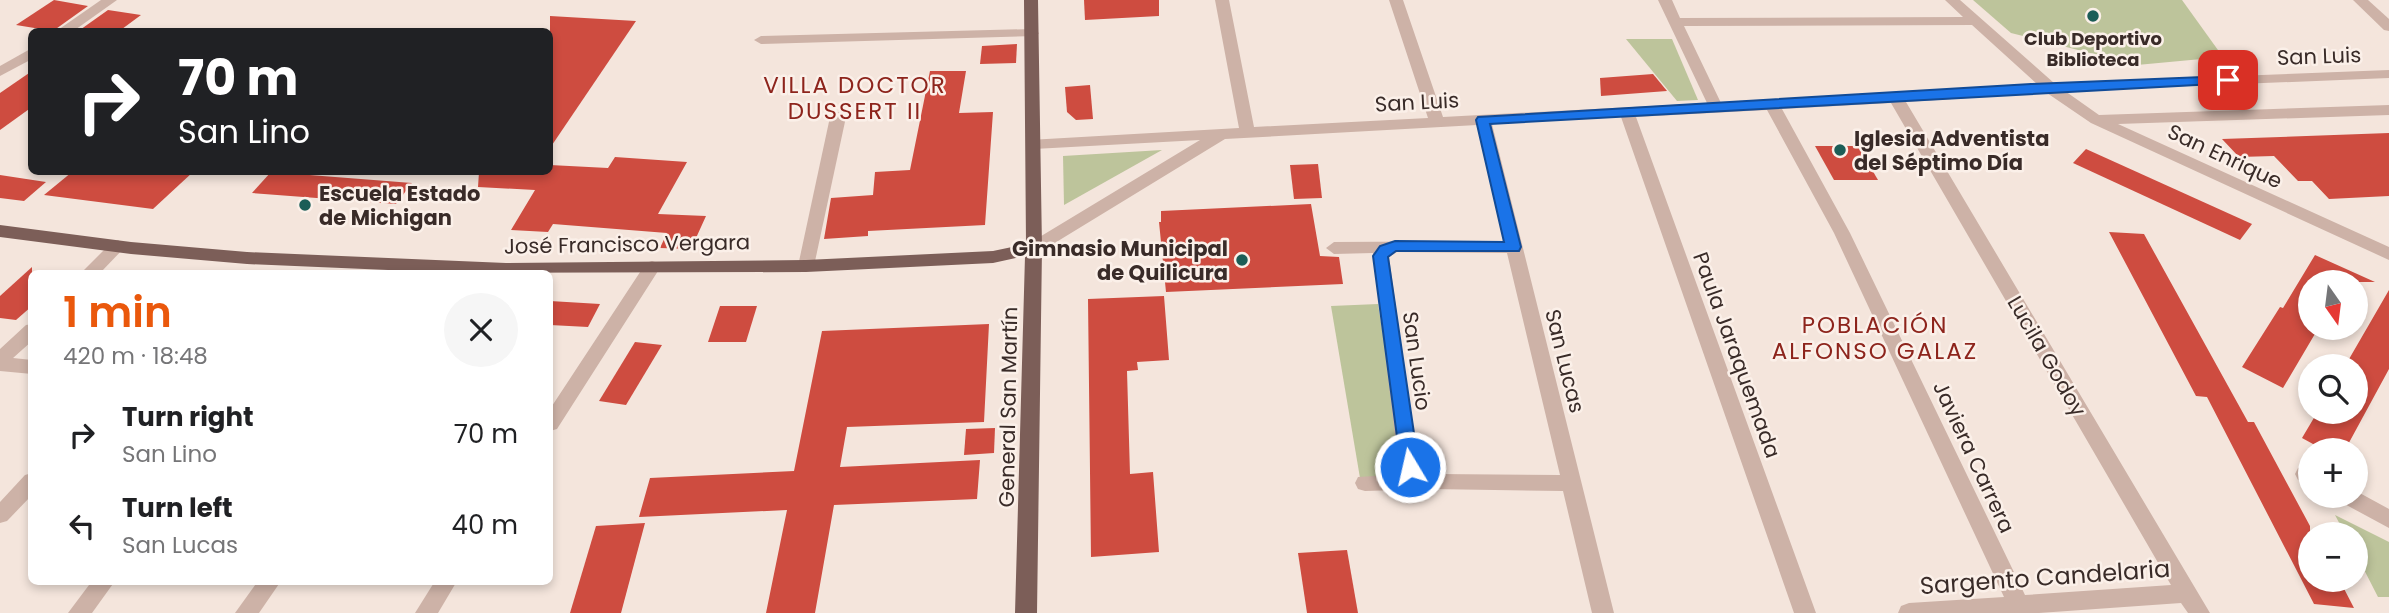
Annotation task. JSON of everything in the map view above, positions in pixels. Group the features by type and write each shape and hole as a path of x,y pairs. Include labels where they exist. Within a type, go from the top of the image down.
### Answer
{"main road":[{"name":"General San Martín","path":"1026,613 1034,248 1031,0"},
{"name":"José Francisco Vergara","path":"3,234 247,258 484,270"},
{"name":"José Francisco Vergara","path":"541,270 806,266 993,257 1034,248"}],"street":[{"path":"68,28 110,0"},
{"path":"1222,0 1247,132"},
{"path":"1395,0 1437,122"},
{"path":"1665,0 1717,107"},
{"name":"San Enrique","path":"1952,0 2049,88 2096,120 2389,254"},
{"path":"2360,0 2389,27"},
{"path":"1676,22 1975,20"},
{"path":"761,40 1032,33"},
{"path":"0,72 28,54"},
{"name":"San Luis","path":"1034,144 2049,88 2389,74"},
{"name":"Lucila Godoy","path":"1896,98 2199,613"},
{"name":"Javiera Carrera","path":"1772,104 1842,233 2019,605"},
{"path":"2096,120 2389,110"},
{"name":"Paula Jaraquemada","path":"1627,112 1805,613"},
{"path":"806,266 838,117"},
{"name":"San Lucas","path":"1483,120 1603,613"},
{"name":"José Francisco Vergara","path":"1034,248 1223,133"},
{"path":"93,270 118,246"},
{"path":"1334,248 1513,247"},
{"name":"San Lucio","path":"1388,248 1380,260 1408,461 1423,479"},
{"path":"553,419 652,267"},
{"path":"0,362 28,334"},
{"path":"0,362 28,366"},
{"path":"1365,483 1423,479 1571,483"},
{"path":"0,515 28,485"},
{"path":"2368,507 2389,519"},
{"path":"79,613 102,585"},
{"path":"246,613 268,585"},
{"path":"426,613 444,585"},
{"name":"Sargento Candelaria","path":"1909,613 2185,593"}],"green space":[{"name":"Club Deportivo Biblioteca","path":"1973,0 2182,0 2223,57 2137,65 2011,33"},
{"path":"1626,39 1672,39 1698,100 1677,101"},
{"path":"1162,150 1064,205 1063,156"},
{"path":"1378,304 1405,471 1401,476 1360,478 1331,306"},
{"path":"2335,515 2349,522 2339,522"},
{"path":"2368,532 2389,542 2389,597 2378,597 2368,577"}],"building":[{"path":"54,0 88,6 57,28 16,25"},
{"path":"1084,0 1159,0 1159,16 1085,20"},
{"path":"108,10 141,15 123,28 83,28"},
{"path":"550,16 636,21 553,144 553,28 550,28"},
{"path":"1017,44 1016,63 980,64 982,46"},
{"path":"930,71 966,71 959,113 993,112 985,225 868,231 868,236 824,239 831,198 873,195 875,172 910,170"},
{"path":"28,74 28,110 0,130 0,93"},
{"path":"1653,74 1667,91 1601,96 1600,78"},
{"path":"1090,85 1093,119 1076,120 1067,112 1065,87"},
{"path":"2389,133 2389,196 2329,199 2312,181 2298,181 2274,156 2239,157 2222,139"},
{"path":"1815,146 1858,146 1878,180 1834,180"},
{"path":"2086,149 2252,224 2240,240 2073,163"},
{"path":"615,157 687,162 658,214 706,216 691,249 660,248 667,233 553,224 548,232 511,230 535,190 478,187 479,175 553,175 553,165 608,168"},
{"path":"1318,164 1322,198 1294,199 1290,165"},
{"path":"0,175 46,182 24,201 0,198"},
{"path":"68,175 190,175 153,209 44,195"},
{"path":"268,175 309,175 412,183 396,204 252,193"},
{"name":"Gimnasio Municipal de Quilicura","path":"1311,204 1320,256 1339,257 1343,284 1166,292 1159,222 1161,211"},
{"path":"2109,232 2144,234 2248,422 2254,422 2308,522 2298,522 2298,573 2207,397 2196,396"},
{"path":"2315,255 2348,270 2306,270"},
{"path":"28,271 28,310 16,320 0,318 0,296"},
{"path":"2298,283 2298,340 2311,340 2303,354 2298,354 2298,363 2283,388 2242,367 2280,307 2283,308"},
{"path":"2389,290 2389,369 2368,408 2368,354 2352,354 2360,340 2368,340 2368,326"},
{"path":"1164,296 1169,360 1137,362 1138,370 1127,371 1130,474 1153,472 1159,552 1091,557 1088,299"},
{"path":"553,301 600,304 588,327 553,325"},
{"path":"720,306 757,306 746,342 708,342"},
{"path":"989,324 984,422 847,427 840,467 980,460 977,499 834,505 815,613 766,613 787,510 639,517 650,478 794,471 822,331"},
{"path":"635,342 662,345 626,405 599,401"},
{"path":"2310,424 2359,424 2352,438 2302,438"},
{"path":"995,428 994,453 964,455 966,429"},
{"path":"645,523 621,613 570,613 596,526"},
{"path":"1347,550 1358,613 1307,613 1298,553"},
{"path":"2308,592 2346,592 2354,608 2314,604"}],"place":[{"name":"Club Deportivo Biblioteca","path":"2093,16"},
{"name":"Iglesia Adventista del Séptimo Día","path":"1840,150"},
{"name":"Escuela Estado de Michigan","path":"305,205"},
{"name":"Gimnasio Municipal de Quilicura","path":"1242,260"}],"district":[{"name":"VILLA DOCTOR DUSSERT II","path":"855,98"},
{"name":"POBLACIÓN ALFONSO GALAZ","path":"1875,338"}],"route":[{"path":"1410,467 1380,256 1385,250 1395,246 1513,247 1483,120 1896,98 2031,88 2228,80"}]}
